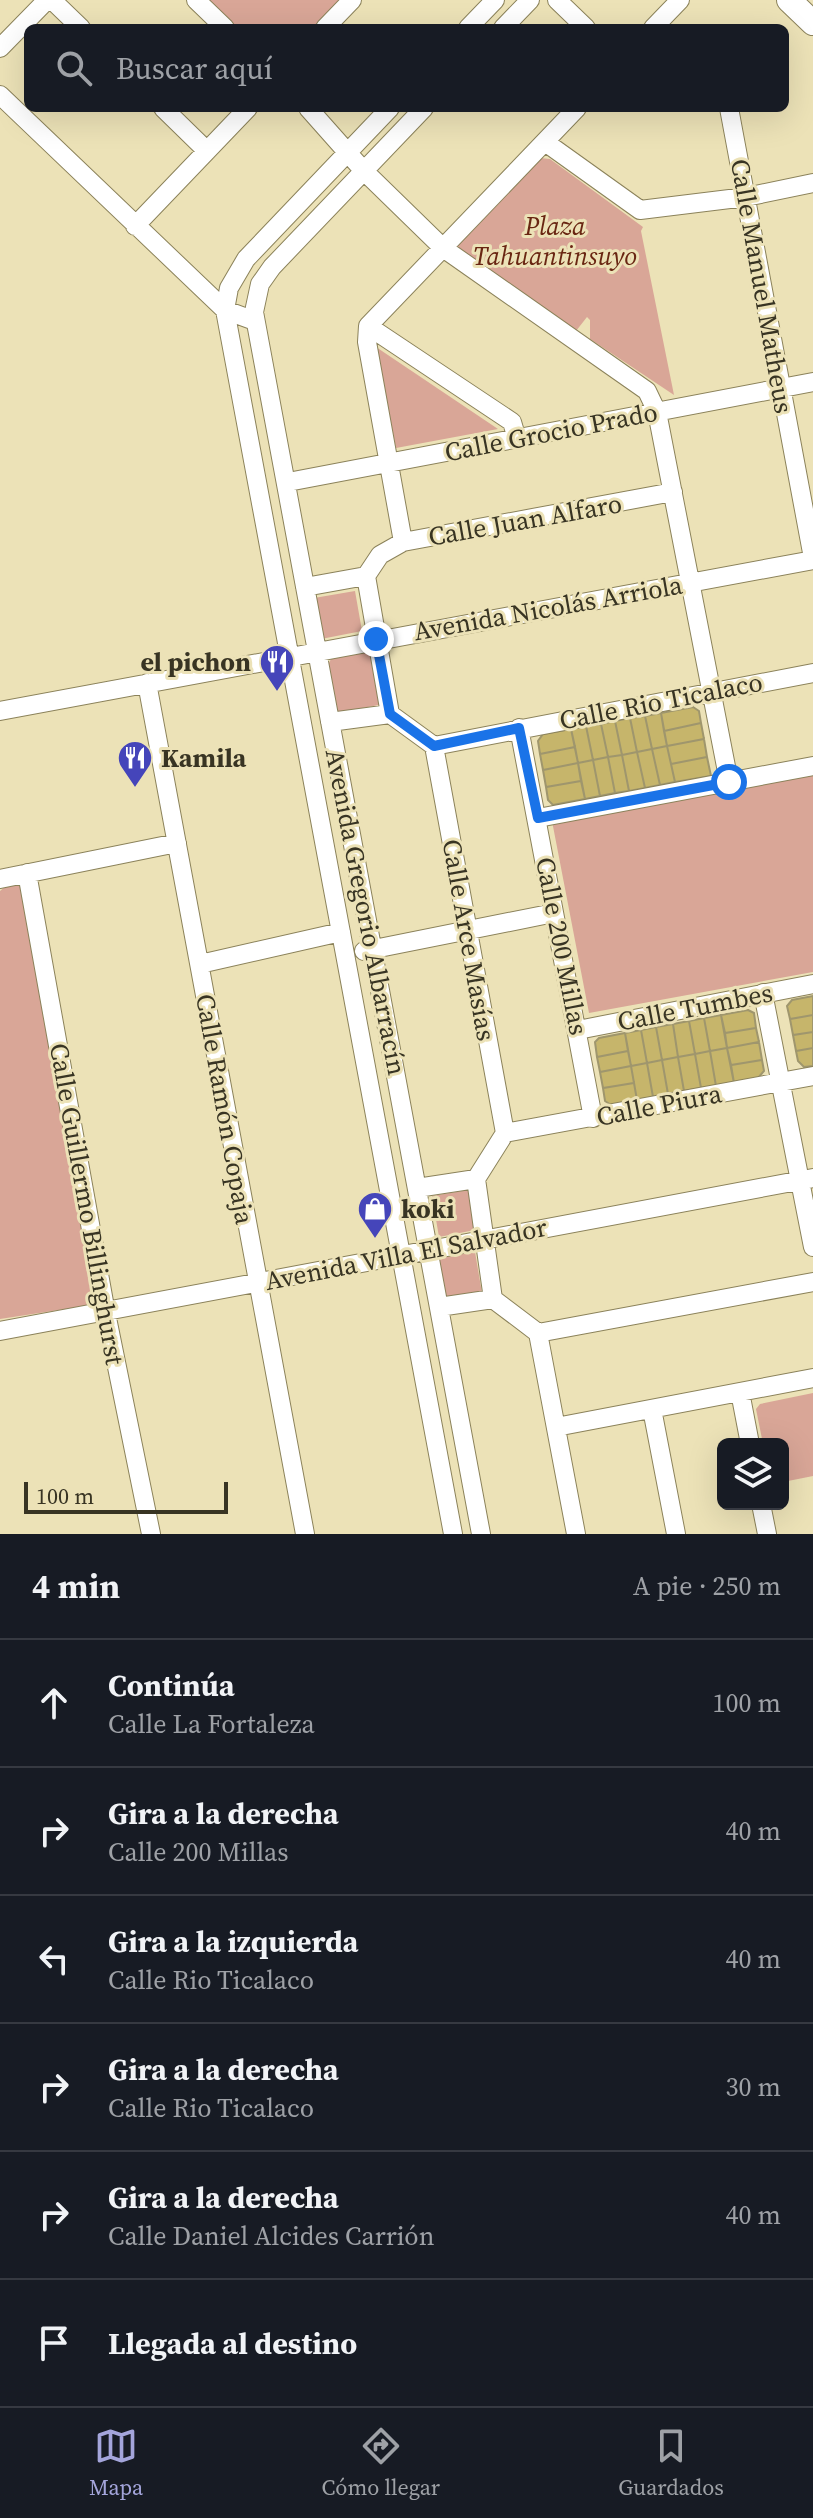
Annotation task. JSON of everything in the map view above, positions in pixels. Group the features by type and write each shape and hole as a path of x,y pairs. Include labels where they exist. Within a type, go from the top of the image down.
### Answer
{"main road":[{"path":"789,0 812,23"}],"street":[{"path":"24,24 49,0 76,24"},
{"path":"196,0 221,24"},
{"path":"329,24 352,0"},
{"path":"472,24 495,0"},
{"path":"507,24 530,0"},
{"path":"557,0 582,24"},
{"path":"666,24 680,0"},
{"path":"0,48 24,24"},
{"path":"0,95 225,310 255,321 256,293 265,275 420,112"},
{"path":"167,112 207,151"},
{"path":"135,226 244,112"},
{"path":"312,112 363,170 443,248 647,391 657,412 729,782"},
{"path":"225,310 229,288 246,259 386,112"},
{"path":"403,542 367,342 368,326 573,112"},
{"name":"Calle Manuel Matheus","path":"730,112 813,559"},
{"path":"545,142 640,210 746,197 813,183"},
{"name":"Avenida Gregorio Albarracín","path":"225,310 453,1534"},
{"name":"Avenida Gregorio Albarracín","path":"255,321 288,482 481,1534"},
{"path":"368,326 512,422 517,439"},
{"name":"Calle Grocio Prado","path":"288,482 813,382"},
{"name":"Calle Juan Alfaro","path":"366,576 380,555 403,542 673,492"},
{"name":"Avenida Nicolás Arriola","path":"0,711 813,559"},
{"path":"305,587 366,576 390,714 434,746"},
{"name":"Calle Rio Ticalaco","path":"434,746 813,673"},
{"name":"Calle Ramón Copaja","path":"147,683 305,1534"},
{"path":"330,722 390,714"},
{"name":"Calle 200 Millas","path":"519,728 593,1118"},
{"name":"Calle Arce Masías","path":"434,746 465,930 505,1133"},
{"path":"538,818 813,766"},
{"path":"0,879 177,843"},
{"name":"Calle Guillermo Billinghurst","path":"27,873 106,1313 151,1534"},
{"path":"346,955 554,913"},
{"path":"200,964 341,932"},
{"name":"Calle Tumbes","path":"578,1030 813,984"},
{"path":"763,993 779,1083 806,1179 813,1247"},
{"name":"Calle Piura","path":"505,1133 813,1076"},
{"path":"505,1133 476,1179 493,1299 538,1333 576,1534"},
{"path":"417,1188 476,1179"},
{"name":"Avenida Villa El Salvador","path":"0,1331 806,1179"},
{"path":"538,1333 813,1282"},
{"path":"439,1307 493,1299"},
{"path":"556,1427 813,1378"},
{"path":"740,1392 749,1438"},
{"path":"652,1409 676,1534"},
{"path":"762,1510 767,1534"}],"green space":[{"path":"199,0 341,0 317,24 224,24"},
{"name":"Plaza Tahuantinsuyo","path":"540,158 550,159 643,227 641,231 674,395 590,339 590,320 587,317 576,331 459,253 456,246"},
{"path":"376,347 498,429 396,448"},
{"path":"355,591 362,631 321,639 314,598"},
{"path":"374,649 384,704 336,713 327,667 333,655"},
{"path":"813,773 813,972 589,1013 552,821"},
{"path":"12,881 21,886 98,1304 0,1319 0,891"},
{"path":"468,1190 475,1230 439,1237 432,1196"},
{"path":"475,1252 482,1293 446,1299 439,1258"},
{"path":"813,1393 813,1476 789,1481 789,1438 762,1438 756,1409 760,1404"}],"building":[{"path":"693,707 699,711 701,723 664,731 661,713"},
{"path":"661,713 667,746 652,749 645,716"},
{"path":"645,716 652,749 637,752 630,718"},
{"path":"630,718 637,752 622,755 615,721"},
{"path":"615,721 622,755 608,757 601,724"},
{"path":"701,723 704,739 667,746 664,731"},
{"path":"601,724 608,757 593,760 586,726"},
{"path":"586,726 593,760 578,763 571,729"},
{"path":"571,729 575,747 540,754 538,741 543,734"},
{"path":"704,739 707,757 671,764 667,746"},
{"path":"667,746 675,782 660,785 652,749"},
{"path":"575,747 578,763 543,770 540,754"},
{"path":"652,749 660,785 645,788 637,752"},
{"path":"637,752 645,788 629,791 622,755"},
{"path":"622,755 629,791 615,793 608,757"},
{"path":"608,757 615,793 600,796 593,760"},
{"path":"707,757 711,776 675,782 671,764"},
{"path":"593,760 600,796 585,799 578,763"},
{"path":"578,763 581,781 546,787 543,770"},
{"path":"581,781 585,799 553,805 548,800 546,787"},
{"path":"813,996 813,1015 790,1019 787,1006 792,1000"},
{"path":"748,1010 754,1013 756,1028 725,1033 721,1015"},
{"path":"721,1015 727,1048 710,1051 704,1018"},
{"path":"813,1015 813,1032 793,1035 790,1019"},
{"path":"704,1018 710,1051 695,1054 689,1021"},
{"path":"689,1021 695,1054 678,1057 673,1024"},
{"path":"673,1024 678,1057 662,1060 656,1027"},
{"path":"656,1027 662,1060 647,1063 641,1030"},
{"path":"756,1028 759,1042 727,1048 725,1033"},
{"path":"641,1030 647,1063 631,1066 625,1033"},
{"path":"813,1032 813,1048 796,1051 793,1035"},
{"path":"625,1033 628,1051 597,1057 595,1042 599,1038"},
{"path":"759,1042 762,1060 731,1065 727,1048"},
{"path":"727,1048 734,1083 716,1086 710,1051"},
{"path":"813,1048 813,1066 804,1067 798,1061 796,1051"},
{"path":"628,1051 631,1066 600,1072 597,1057"},
{"path":"710,1051 716,1086 701,1088 695,1054"},
{"path":"695,1054 701,1088 684,1091 678,1057"},
{"path":"678,1057 684,1091 668,1094 662,1060"},
{"path":"662,1060 668,1094 653,1097 647,1063"},
{"path":"762,1060 764,1071 758,1078 734,1083 731,1065"},
{"path":"647,1063 653,1097 637,1100 631,1066"},
{"path":"631,1066 634,1083 603,1088 600,1072"},
{"path":"634,1083 637,1100 611,1105 605,1101 603,1088"}],"place":[{"name":"el pichon","path":"277,693"},
{"name":"Kamila","path":"135,789"},
{"name":"koki","path":"375,1240"}],"route":[{"path":"376,639 390,714 434,746 519,728 538,818 729,782"}]}
